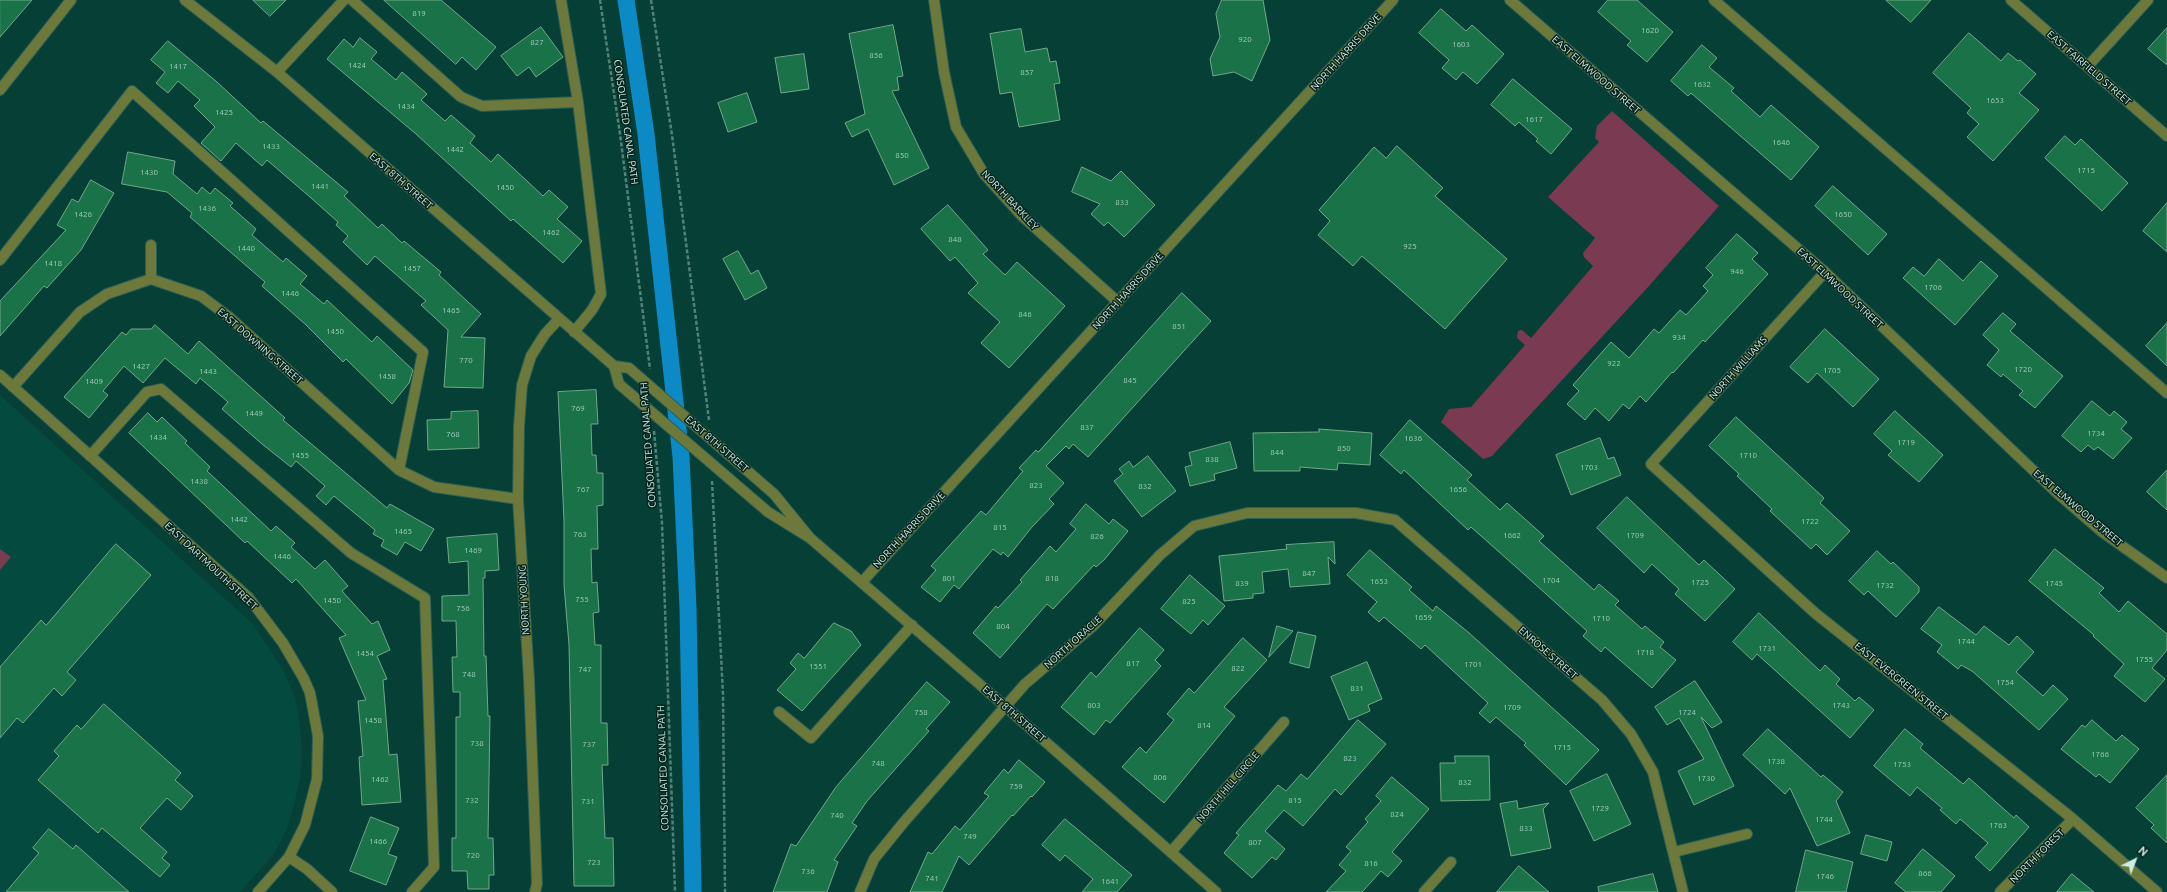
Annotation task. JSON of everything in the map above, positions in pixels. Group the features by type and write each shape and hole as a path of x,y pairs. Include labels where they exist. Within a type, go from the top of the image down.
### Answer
{"street":[{"path":"0,90 71,0"},
{"name":"EAST 8TH STREET","path":"185,0 277,72 614,366 628,368 658,393 774,494 810,538"},
{"path":"277,72 344,0"},
{"path":"352,0 461,97 472,103 482,106 578,102"},
{"path":"561,0 578,102 601,294 592,310 574,332"},
{"name":"NORTH BARKLEY","path":"934,0 944,72 956,127 984,174 1021,215 1118,302"},
{"name":"NORTH HARRIS DRIVE","path":"862,582 1393,0"},
{"name":"EAST ELMWOOD STREET","path":"1510,0 1825,272 2056,492 2101,531 2167,578"},
{"path":"1714,0 2167,393"},
{"name":"EAST FAIRFIELD STREET","path":"2011,0 2167,136"},
{"path":"2088,66 2148,0"},
{"path":"0,260 132,91 423,352 399,470"},
{"path":"13,386 80,312 107,294 150,279 151,245"},
{"name":"NORTH WILLIAMS","path":"1651,464 1825,272"},
{"name":"EAST DOWNING STREET","path":"150,279 201,296 235,322 399,470 434,487 518,499"},
{"name":"NORTH YOUNG","path":"535,892 537,884 529,679 518,499 518,426 522,385 531,356 545,334 559,319"},
{"name":"EAST 8TH STREET","path":"614,366 619,384 768,512 810,538 862,582 1216,892"},
{"name":"EAST DARTMOUTH STREET","path":"0,375 249,598 284,643 304,679 310,693 318,736 317,779 305,825 289,857 258,892"},
{"path":"90,456 147,392 161,389 351,553 424,598 434,866 412,892"},
{"name":"EAST EVERGREEN STREET","path":"1651,464 1815,613 2074,819 2157,892"},
{"name":"NORTH ORACLE","path":"860,892 874,859 904,822 1025,684 1093,626 1160,556 1194,526 1247,513 1356,513"},
{"name":"ENROSE STREET","path":"1356,513 1394,520 1602,700 1631,734 1653,772 1683,892"},
{"path":"780,712 812,738 912,625"},
{"name":"NORTH HILL CIRCLE","path":"1171,852 1284,722"},
{"name":"NORTH FOREST","path":"2000,892 2074,819"},
{"path":"1674,852 1747,834"},
{"path":"289,857 307,869 332,892"},
{"path":"1424,892 1451,862"}],"path":[{"name":"CONSOLIATED CANAL PATH","path":"600,0 620,134 650,366 658,393"},
{"name":"CONSOLIATED CANAL PATH","path":"655,415 654,436 662,523 675,892"}],"shaded area":[{"path":"1612,111 1719,206 1649,286 1492,456 1483,459 1441,422 1449,409 1471,407 1525,345 1517,338 1518,331 1522,330 1531,338 1593,266 1584,257 1583,253 1595,238 1548,197 1599,142 1595,138 1597,126"},
{"path":"0,395 253,624 283,670 295,697 300,725 302,753 300,777 293,809 286,831 274,854 240,892 0,892"},
{"path":"0,549 11,557 0,570"}],"building":[{"path":"0,0 32,0 0,37"},
{"path":"253,0 286,0 270,16"},
{"path":"384,0 441,0 496,47 476,70 462,57 456,64"},
{"path":"1222,0 1263,0 1270,40 1252,81 1234,72 1213,76 1210,59 1220,37 1216,14"},
{"path":"1608,0 1637,0 1673,32 1647,62 1627,45 1631,41 1598,12"},
{"path":"1886,0 1931,0 1911,22"},
{"path":"1441,9 1466,31 1472,25 1504,54 1477,84 1463,72 1456,80 1442,68 1449,60 1419,33"},
{"path":"893,25 903,76 897,77 899,90 892,91 929,168 894,185 868,129 852,137 845,123 865,114 849,34"},
{"path":"541,27 563,57 536,77 529,67 517,76 501,56"},
{"path":"2167,28 2167,65 2148,49"},
{"path":"1021,29 1025,52 1047,48 1050,62 1056,61 1060,83 1054,84 1060,120 1019,127 1012,92 1000,94 990,34"},
{"path":"1969,33 2001,61 2008,53 2018,61 2020,60 2036,74 2019,93 2039,110 1993,161 1967,137 1979,124 1967,113 1971,108 1933,73"},
{"path":"360,38 377,52 371,59 396,80 402,72 427,94 421,100 445,121 451,115 475,136 470,143 491,162 498,154 543,196 549,190 568,207 557,219 582,241 563,263 513,219 511,221 416,134 327,59 344,39 353,47"},
{"path":"168,41 217,82 261,123 263,121 348,192 344,196 378,228 382,224 402,243 404,241 441,272 439,275 481,314 461,337 485,338 483,388 444,387 448,330 421,305 426,301 375,256 367,265 343,242 348,236 336,225 338,222 310,197 267,160 262,166 236,143 221,161 201,143 215,127 194,106 200,100 178,81 168,93 156,83 165,72 151,60"},
{"path":"1702,45 1717,58 1709,67 1734,88 1731,91 1760,117 1771,105 1819,147 1791,180 1691,93 1688,96 1671,81"},
{"path":"804,54 809,89 781,93 775,58"},
{"path":"1513,79 1572,129 1551,154 1536,141 1538,139 1519,122 1515,126 1491,105"},
{"path":"747,93 757,122 728,132 718,103"},
{"path":"2065,136 2075,145 2081,139 2128,183 2102,211 2045,158"},
{"path":"1397,146 1443,188 1435,196 1507,259 1445,329 1362,256 1353,266 1318,235 1330,221 1319,210 1374,147 1386,158"},
{"path":"128,152 175,161 173,174 197,194 202,187 210,194 215,188 233,203 230,206 256,229 252,235 283,262 286,258 307,276 300,284 324,304 327,300 372,342 377,336 413,370 409,383 392,404 346,359 343,362 305,324 262,286 265,282 190,217 192,213 167,192 122,184"},
{"path":"1082,167 1111,181 1121,171 1155,205 1124,237 1108,222 1104,226 1091,214 1100,204 1072,192"},
{"path":"91,180 114,193 81,250 47,288 44,286 0,336 0,301 66,230 57,225 72,199 78,202"},
{"path":"1833,186 1887,234 1868,255 1815,206"},
{"path":"2167,203 2167,252 2143,231"},
{"path":"948,205 988,250 983,254 1005,275 1017,262 1065,306 1009,368 981,343 1000,322 968,293 978,283 955,257 950,261 921,229"},
{"path":"1737,234 1758,253 1752,259 1768,274 1705,342 1703,340 1673,373 1672,372 1646,402 1640,396 1629,409 1623,404 1609,421 1595,408 1585,420 1567,404 1579,391 1573,385 1611,342 1629,358 1654,329 1659,333 1680,310 1686,315 1708,291 1703,286 1713,275 1706,268"},
{"path":"738,251 751,274 758,270 767,288 745,300 723,259"},
{"path":"1939,259 1963,281 1981,261 1998,276 1955,325 1903,278 1913,267 1924,276"},
{"path":"1182,293 1211,321 1088,457 1073,444 1069,449 1066,446 1046,466 1064,483 1049,499 1054,504 1032,527 1008,557 1003,552 1001,555 993,549 959,589 954,585 940,602 921,587 936,570 931,566 981,511 986,515 1023,471 1019,468 1036,450 1038,452"},
{"path":"2003,313 2016,324 2010,331 2063,376 2035,408 2019,395 2023,391 2003,374 2001,377 1987,365 1999,350 1983,335"},
{"path":"2167,323 2167,366 2146,346"},
{"path":"155,325 188,354 199,341 285,418 283,420 387,508 390,504 434,529 421,551 405,542 397,555 381,546 384,540 373,534 375,530 334,496 326,505 316,496 325,486 296,461 291,467 262,444 222,409 228,402 200,378 196,384 165,358 143,383 124,366 103,391 108,395 89,418 64,397 122,332 126,335 131,329 151,329"},
{"path":"1825,329 1879,379 1853,407 1817,373 1808,383 1790,367"},
{"path":"596,390 598,424 591,424 592,455 596,455 597,473 603,473 603,505 597,506 598,549 591,549 592,583 597,582 599,612 593,613 595,645 601,645 601,723 607,723 608,765 602,765 605,838 613,838 614,886 574,886 569,645 564,585 564,520 558,392"},
{"path":"2092,401 2110,416 2114,411 2127,422 2121,429 2132,438 2113,459 2098,447 2094,450 2088,445 2081,452 2062,436"},
{"path":"478,411 479,448 428,450 427,420 451,419 451,412"},
{"path":"1895,411 1943,455 1919,482 1888,455 1892,451 1874,434"},
{"path":"148,413 157,422 162,417 187,441 185,443 210,467 207,471 271,531 276,526 295,543 291,547 315,569 325,560 348,586 342,591 372,624 378,621 390,650 377,656 387,679 383,680 389,755 397,754 401,802 362,805 359,757 363,756 358,701 366,700 339,638 346,635 296,579 292,583 247,541 245,543 129,433"},
{"path":"1736,417 1824,498 1820,503 1850,531 1827,555 1816,544 1811,549 1770,511 1772,509 1737,476 1739,474 1709,446"},
{"path":"1410,420 1472,475 1467,480 1500,510 1507,503 1544,536 1539,541 1594,590 1599,584 1619,601 1615,605 1642,629 1645,626 1664,642 1660,647 1676,660 1652,688 1605,647 1601,652 1583,636 1587,631 1525,575 1471,527 1468,530 1404,470 1401,474 1380,455"},
{"path":"1319,429 1372,433 1370,465 1338,463 1337,470 1300,467 1300,471 1254,471 1253,433 1319,432"},
{"path":"1600,438 1608,459 1614,457 1621,475 1571,495 1556,455"},
{"path":"1230,442 1237,468 1214,474 1215,480 1190,486 1185,467 1192,465 1189,453"},
{"path":"1148,456 1176,491 1142,517 1114,481 1123,474 1119,469 1129,461 1133,467"},
{"path":"2167,470 2167,510 2147,492"},
{"path":"1627,497 1699,565 1704,560 1735,589 1705,621 1675,594 1679,589 1652,564 1644,573 1597,528"},
{"path":"1086,504 1109,524 1113,519 1128,531 1104,560 1096,567 1094,565 1053,609 1047,604 1000,658 973,633 996,606 998,608 1022,582 1020,580 1050,546 1056,552 1076,529 1070,524"},
{"path":"497,534 499,570 485,571 485,578 483,578 484,656 486,656 488,716 490,716 488,838 493,838 494,875 489,875 489,889 468,889 467,871 452,871 452,838 456,838 456,717 460,717 460,692 453,692 452,657 457,657 456,621 442,621 442,596 469,595 468,561 449,563 447,538"},
{"path":"1334,542 1335,564 1328,557 1330,584 1290,587 1288,569 1262,572 1264,593 1253,594 1253,598 1224,601 1219,556 1287,549 1286,545"},
{"path":"116,544 151,575 67,672 76,680 62,696 54,688 23,723 17,718 0,738 0,667 41,620 46,625"},
{"path":"2055,549 2104,588 2099,593 2119,612 2128,601 2167,634 2167,650 2152,668 2165,679 2145,702 2114,676 2124,664 2093,636 2094,635 2029,581"},
{"path":"1370,550 1412,587 1409,590 1433,611 1436,606 1468,632 1599,750 1566,785 1524,745 1526,743 1496,717 1490,723 1479,713 1488,703 1425,645 1421,649 1384,617 1379,622 1368,612 1377,602 1347,575"},
{"path":"1877,551 1891,564 1893,562 1919,587 1919,592 1896,617 1868,591 1864,595 1849,581"},
{"path":"1190,575 1225,606 1208,625 1203,620 1191,634 1161,609"},
{"path":"1939,607 1976,635 1984,626 2009,645 2017,636 2034,652 2016,672 2043,696 2053,685 2068,699 2039,730 1972,671 1961,665 1958,669 1937,652 1942,645 1921,629"},
{"path":"1759,613 1820,671 1825,665 1840,679 1836,684 1855,701 1859,697 1874,710 1850,738 1757,654 1752,660 1733,642"},
{"path":"834,623 851,631 861,645 802,711 777,690 796,669 790,663 798,653 804,658"},
{"path":"1277,626 1293,631 1269,657"},
{"path":"1140,628 1164,650 1155,660 1161,666 1110,723 1106,720 1094,735 1061,707 1091,672 1096,677"},
{"path":"1298,632 1316,636 1309,668 1290,663"},
{"path":"1243,638 1267,660 1224,707 1235,716 1164,803 1122,767 1140,747 1146,753 1174,720 1167,714 1189,688 1194,693"},
{"path":"1367,662 1382,699 1368,705 1370,711 1349,720 1331,677"},
{"path":"1695,681 1722,722 1712,728 1701,717 1734,786 1694,805 1678,771 1704,759 1679,718 1667,725 1655,707"},
{"path":"927,682 950,702 926,729 929,731 867,801 852,823 857,826 834,860 838,862 827,892 773,892 791,844 796,846 836,787"},
{"path":"104,704 181,773 175,780 193,796 181,810 167,798 140,828 167,852 162,858 170,865 160,877 102,828 98,833 38,780 59,756 54,751 77,725 81,729"},
{"path":"1358,720 1386,744 1341,795 1335,789 1303,826 1284,810 1265,831 1285,849 1276,860 1272,857 1252,878 1224,853 1239,835 1236,833 1278,785 1286,791 1301,774 1307,779"},
{"path":"2092,720 2116,741 2122,735 2139,749 2110,783 2099,774 2096,777 2061,749 2082,725 2085,727"},
{"path":"1768,729 1821,777 1823,775 1843,792 1836,801 1850,833 1817,846 1790,788 1785,794 1743,755"},
{"path":"1905,729 1923,744 1920,748 1963,784 1969,778 2014,818 2016,815 2029,827 1990,871 1975,857 1988,843 1960,819 1956,824 1940,810 1942,808 1917,787 1910,796 1874,766"},
{"path":"1455,756 1489,756 1490,800 1441,801 1440,763 1455,763"},
{"path":"1019,760 1045,782 1013,816 1012,815 969,865 959,856 942,892 910,892 928,852 932,854 955,826 960,830 989,796 984,793 1004,769 1008,773"},
{"path":"1607,774 1631,824 1594,841 1570,791"},
{"path":"2167,775 2167,843 2151,828 2154,825 2136,808"},
{"path":"1392,777 1429,809 1392,852 1402,861 1388,877 1381,871 1362,892 1326,892 1346,871 1339,865 1351,851 1346,847 1368,822 1365,819 1381,801 1376,796"},
{"path":"1517,801 1518,809 1549,803 1543,809 1551,848 1511,856 1500,804"},
{"path":"371,817 399,828 388,854 397,857 386,885 350,871"},
{"path":"1065,819 1132,875 1117,892 1082,892 1093,879 1065,855 1060,861 1042,845"},
{"path":"49,829 73,849 76,845 129,892 6,892 39,853 33,848"},
{"path":"1866,835 1892,842 1887,861 1861,854"},
{"path":"1923,849 1955,876 1941,892 1906,892 1895,883"},
{"path":"1806,850 1853,862 1846,892 1796,892"},
{"path":"1519,866 1549,892 1497,892"},
{"path":"1653,874 1658,892 1599,892 1598,887"},
{"path":"2072,874 2094,892 2057,892"}],"waterway":[{"path":"626,0 646,134 681,457 688,608 693,892"}]}
